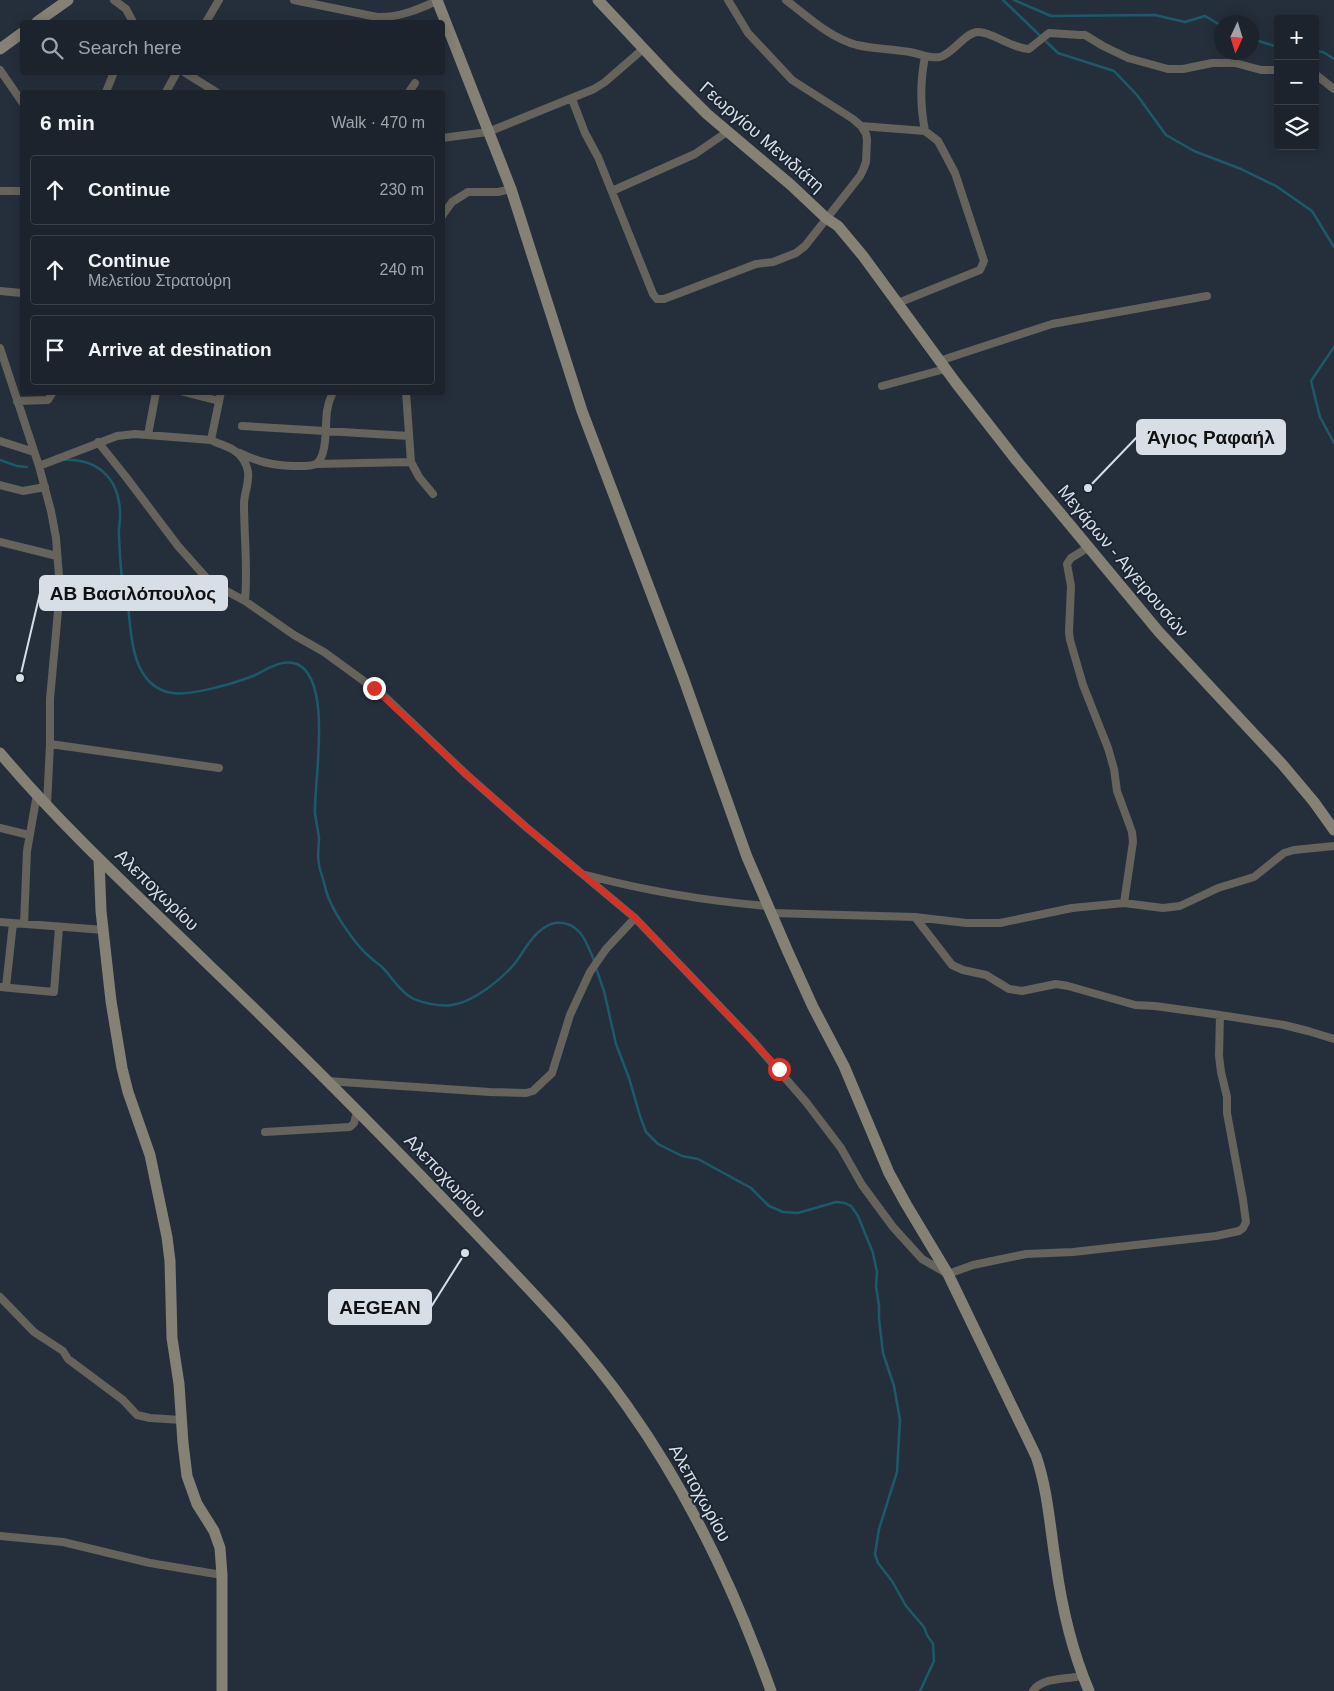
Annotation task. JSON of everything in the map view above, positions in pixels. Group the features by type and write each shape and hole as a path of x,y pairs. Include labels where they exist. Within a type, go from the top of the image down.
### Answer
{"street":[{"path":"40,20 68,0"},
{"path":"114,0 126,9 129,20"},
{"path":"207,20 219,0"},
{"path":"294,0 385,18 408,13 438,0 511,190 582,411 684,677 747,858 813,1007 844,1066 889,1172 948,1274 1029,1440 1041,1471 1061,1595 1075,1653 1089,1691"},
{"name":"Γεωργίου Μενιδιάτη","path":"598,0 707,114 791,185 826,218 838,226 898,303"},
{"path":"572,99 585,133 598,157 653,294 657,299 660,300 756,264 773,262 796,253 813,237 860,176 866,162 866,134 861,126 842,112 792,80 748,33 728,0"},
{"path":"786,0 813,21 844,40 856,44 925,56 938,57 947,54 973,33 982,32 1016,48 1029,49 1049,33 1055,32 1085,36 1128,58 1168,69 1184,69 1212,62 1235,63 1261,70 1274,70"},
{"path":"0,49 20,34"},
{"path":"445,138 488,132 572,99 605,82 644,49"},
{"path":"925,56 920,108 925,131"},
{"path":"0,70 20,99"},
{"path":"107,90 113,75"},
{"path":"167,90 175,75"},
{"path":"189,75 213,90"},
{"path":"1319,77 1334,89"},
{"path":"410,90 415,83"},
{"path":"861,126 925,131 938,141 952,165 984,261 980,270 898,303"},
{"path":"612,191 695,154 727,132"},
{"path":"445,212 452,202 468,192 511,190"},
{"path":"0,191 20,191"},
{"path":"0,291 20,293"},
{"path":"882,386 1052,324 1207,296"},
{"name":"Μεγάρων - Αιγειρουσών","path":"898,303 942,365 1017,461 1177,653 1282,764 1314,802 1334,830"},
{"path":"0,348 45,487 51,511 57,556 60,588 50,699 47,805"},
{"path":"17,401 48,400 51,395"},
{"path":"148,435 155,395"},
{"path":"196,395 219,401"},
{"path":"211,440 220,395"},
{"path":"316,464 320,459 324,446 327,410 332,395"},
{"path":"406,395 411,462 419,477 434,494"},
{"path":"242,426 410,436"},
{"path":"39,466 98,442 117,436 135,434 211,440 258,462 270,464 306,466 316,464 411,462"},
{"path":"0,442 34,452"},
{"path":"98,442 204,577 218,587 245,601 294,636 324,652 383,695 467,775 635,918 752,1040 806,1102 841,1148 862,1185 893,1228 922,1259 948,1274 1008,1257 1026,1254 1073,1252 1216,1236 1243,1228 1246,1222 1243,1200 1219,1056 1220,1015"},
{"path":"233,450 244,461 249,476 244,503 247,570 245,601"},
{"path":"0,485 23,490 45,487"},
{"path":"0,542 57,556"},
{"path":"1089,547 1071,558 1067,564 1071,586 1069,632 1083,685 1108,748 1114,769 1117,791 1132,832 1133,842 1124,903"},
{"path":"50,744 219,768"},
{"name":"Αλεποχωρίου","path":"0,754 99,859 327,1081 447,1203 564,1326 606,1377 628,1407 683,1493 734,1594 770,1691"},
{"path":"24,924 29,835 37,794"},
{"path":"0,828 29,835"},
{"path":"584,875 660,892 769,909 915,917 966,923 1000,923 1072,908 1124,903 1163,908 1180,906 1218,888 1254,876 1284,853 1294,850 1334,846"},
{"path":"99,859 99,892 111,1001 122,1068 128,1092 150,1154 167,1237 170,1262 172,1338 188,1482 197,1504 212,1526 218,1540 222,1575 222,1691"},
{"path":"915,917 952,965 963,970 986,975 1009,989 1022,991 1056,984 1081,989 1135,1005 1154,1006 1284,1025 1334,1039"},
{"path":"327,1081 490,1092 526,1093 533,1091 552,1073 570,1014 590,972 615,937 635,918"},
{"path":"0,922 104,930"},
{"path":"13,923 3,987 54,992 59,927"},
{"path":"265,1132 350,1127 354,1123 358,1112"},
{"path":"0,1296 34,1332 63,1351 68,1359 123,1400 137,1415 150,1418 182,1420"},
{"path":"0,1536 63,1542 150,1563 222,1575"},
{"path":"1033,1691 1036,1686 1043,1683 1083,1676"}],"waterway":[{"path":"1003,0 1058,53 1114,71 1137,95 1166,135 1194,151 1241,169 1276,186 1312,211 1334,247"},
{"path":"1014,0 1051,16 1155,15 1185,22 1205,16 1214,21"},
{"path":"1259,41 1274,46"},
{"path":"1319,52 1334,59"},
{"path":"1334,347 1311,381 1320,417 1334,443"},
{"path":"0,460 17,466 27,467"},
{"path":"62,460 74,460 95,466 110,479 115,488 120,511 121,572 128,604 132,642 140,667 146,678 155,686 167,692 175,693 198,691 245,679 286,662 297,664 308,674 315,690 318,710 319,732 315,813 319,838 319,866 326,891 336,914 353,939 365,953 383,968 403,992 416,1000 437,1005 452,1005 478,995 516,962 537,933 546,926 555,923 564,923 577,929 595,963"},
{"path":"596,968 604,991 616,1044 629,1078 640,1116 646,1132 658,1144 682,1156 698,1159 751,1188 769,1206 783,1212 798,1213 836,1202 851,1206 858,1216 873,1253 877,1272 876,1286 883,1353 894,1386 900,1420 897,1472 879,1529 875,1554 878,1563 892,1581 906,1606 924,1627 933,1644 934,1661 920,1691"}],"place":[{"name":"Άγιος Ραφαήλ","path":"1088,488"},
{"name":"ΑΒ Βασιλόπουλος","path":"20,678"},
{"name":"AEGEAN","path":"465,1253"}],"route":[{"path":"374,688 526,827 635,918 779,1069"}]}
